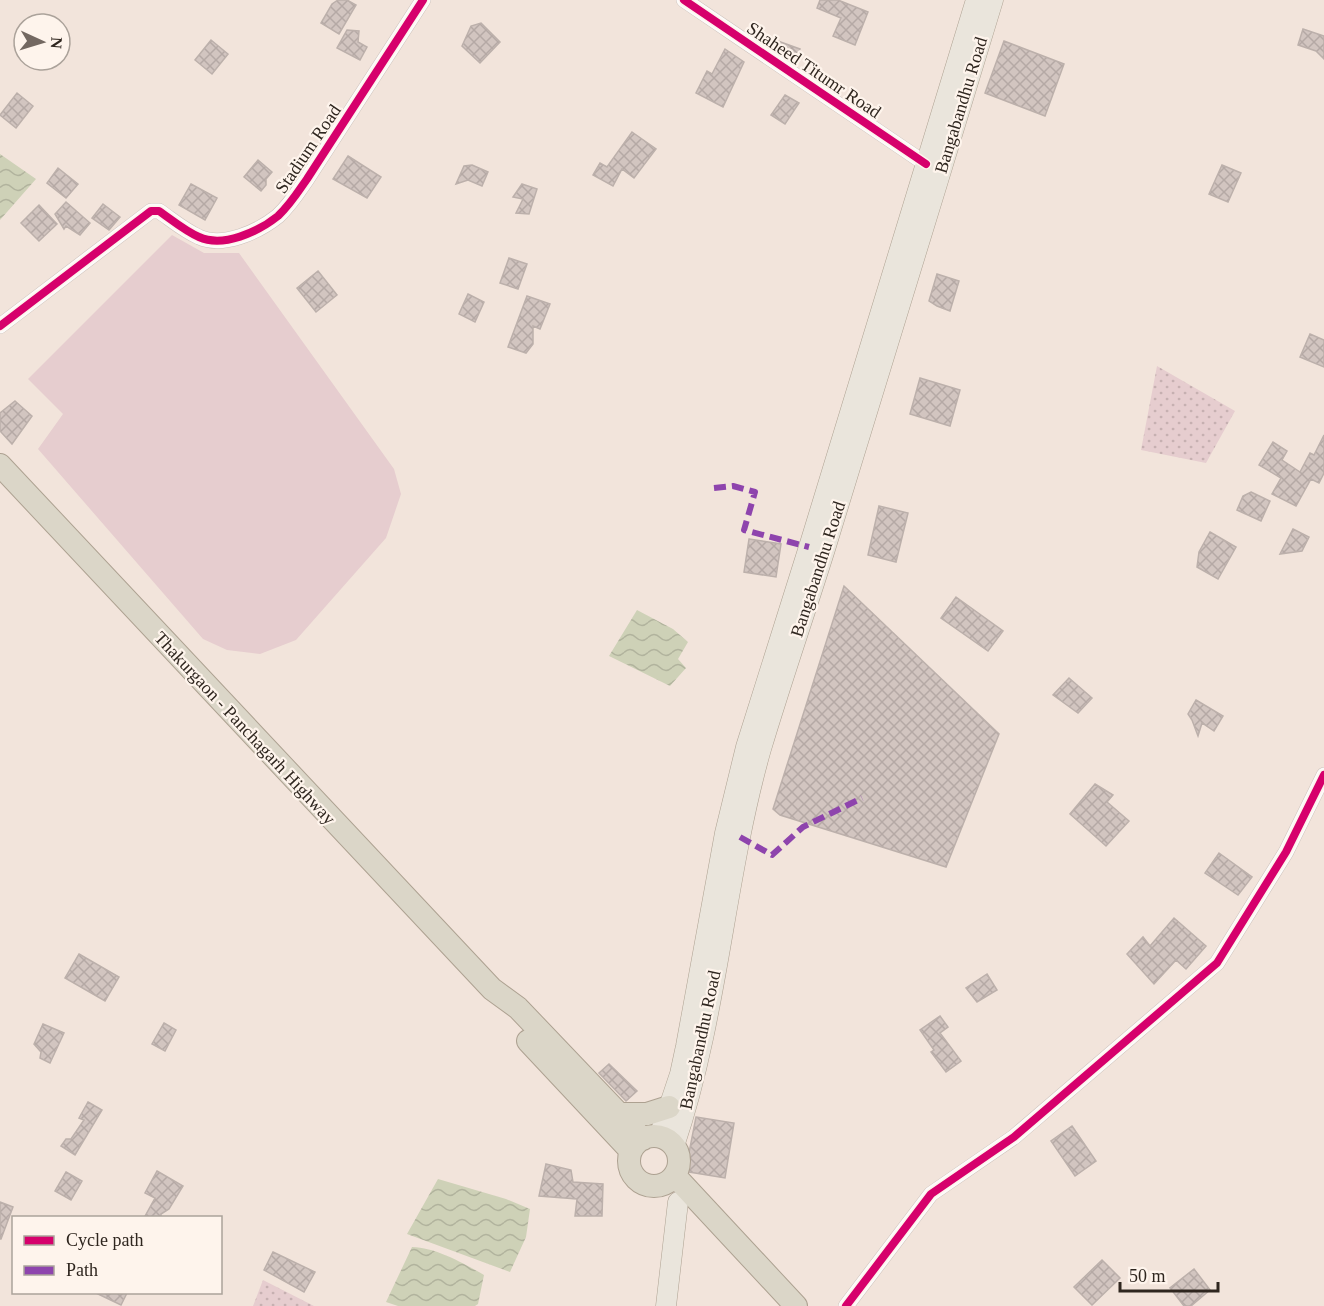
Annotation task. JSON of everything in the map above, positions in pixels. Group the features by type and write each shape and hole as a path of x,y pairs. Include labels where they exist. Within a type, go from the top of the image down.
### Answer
{"highway":[{"name":"Thakurgaon - Panchagarh Highway","path":"0,465 174,653 492,989 518,1008 620,1114 652,1143"},
{"name":"Thakurgaon - Panchagarh Highway","path":"492,989 506,1017 652,1143"},
{"path":"620,1114 646,1114 669,1107"},
{"path":"672,1187 679,1166 678,1155 652,1143 629,1163 633,1175 641,1183 652,1187 672,1187 796,1306"},
{"path":"672,1187 778,1306"}],"main road":[{"name":"Bangabandhu Road","path":"652,1143 669,1107 686,1046 724,833 746,747 976,0"},
{"name":"Bangabandhu Road","path":"652,1143 687,1104 701,1049 740,837 761,751 828,541 993,0"},
{"path":"666,1306 672,1187"}],"street":[{"name":"Stadium Road","path":"0,326 151,211 159,211 199,237 214,241 228,240 252,231 276,217 296,195 423,0"},
{"name":"Shaheed Titumr Road","path":"684,0 926,165"},
{"path":"846,1306 931,1194 1014,1137 1217,963 1286,852 1324,775"}],"shaded area":[{"path":"172,235 204,253 239,253 394,469 401,494 386,538 296,640 260,654 227,650 203,639 38,449 63,414 28,379"},
{"path":"1157,366 1235,411 1206,463 1141,450"},
{"path":"263,1280 314,1306 253,1306"}],"water":[{"path":"0,154 36,179 0,220"},
{"path":"637,610 673,629 688,642 678,659 686,668 670,686 609,656"},
{"path":"438,1179 506,1199 530,1209 526,1237 510,1272 407,1234"},
{"path":"412,1247 440,1253 484,1275 478,1304 475,1306 398,1306 386,1302"}],"building":[{"path":"338,0 347,0 356,5 339,34 321,23 332,4"},
{"path":"820,0 838,0 868,12 855,45 833,36 841,18 817,8"},
{"path":"481,23 500,42 480,63 462,46 471,26"},
{"path":"1303,29 1324,36 1324,59 1316,51 1298,45"},
{"path":"347,30 359,31 358,42 367,47 360,60 337,48"},
{"path":"211,40 228,54 212,74 195,60"},
{"path":"775,40 800,49 794,63 772,48"},
{"path":"1004,41 1064,64 1045,116 985,93"},
{"path":"725,49 744,62 723,107 696,93 707,71 712,74"},
{"path":"17,93 33,106 16,128 0,115"},
{"path":"785,95 799,103 785,124 771,115"},
{"path":"632,132 656,149 634,178 622,169 613,186 593,175 600,163 607,167"},
{"path":"348,156 381,177 367,198 333,179"},
{"path":"258,160 272,172 261,191 244,177"},
{"path":"472,165 488,172 482,186 468,180 456,184 464,166"},
{"path":"1222,165 1241,173 1228,202 1209,194"},
{"path":"58,168 78,184 66,198 47,183"},
{"path":"191,184 217,198 205,220 179,205"},
{"path":"522,184 537,189 529,214 516,213 523,199 513,197"},
{"path":"66,202 90,223 80,235 66,226 64,229 55,214"},
{"path":"103,204 120,217 109,230 92,218"},
{"path":"39,205 57,224 39,241 21,223"},
{"path":"509,258 527,264 518,289 500,283"},
{"path":"318,271 337,295 316,312 297,288"},
{"path":"937,274 959,281 950,311 929,301"},
{"path":"468,294 484,302 475,322 459,314"},
{"path":"527,296 550,304 540,329 533,326 533,344 526,353 508,347"},
{"path":"1310,334 1324,340 1324,367 1300,357"},
{"path":"920,378 960,390 950,426 910,414"},
{"path":"15,401 32,416 12,444 0,431 0,413"},
{"path":"1324,435 1324,473 1319,483 1311,479 1296,506 1272,494 1281,478 1259,465 1273,442 1287,451 1282,460 1300,472 1310,453 1314,455"},
{"path":"1251,492 1270,501 1261,521 1237,510 1243,496"},
{"path":"879,506 908,513 896,562 868,555"},
{"path":"1293,529 1309,537 1302,551 1280,554"},
{"path":"1210,532 1236,547 1218,579 1197,567 1199,552"},
{"path":"749,539 781,544 776,577 744,572"},
{"path":"844,586 999,734 946,867 780,815 773,809"},
{"path":"956,597 1003,631 988,651 941,618"},
{"path":"1069,678 1092,698 1078,713 1053,695"},
{"path":"1196,700 1223,716 1214,731 1202,723 1198,736 1188,714"},
{"path":"1095,784 1113,795 1107,802 1129,821 1106,846 1070,814"},
{"path":"1219,853 1252,877 1238,895 1205,873"},
{"path":"1174,918 1206,946 1186,969 1176,960 1154,984 1127,954 1143,937 1150,946"},
{"path":"79,954 119,977 105,1001 65,978"},
{"path":"987,974 997,990 977,1002 966,988"},
{"path":"940,1016 948,1027 940,1033 961,1061 946,1072 931,1052 934,1050 920,1030"},
{"path":"164,1023 176,1030 165,1051 152,1044"},
{"path":"43,1024 64,1033 50,1063 40,1058 41,1052 34,1044"},
{"path":"609,1064 637,1091 626,1101 599,1073"},
{"path":"88,1102 102,1110 75,1155 61,1146 66,1139 71,1139 84,1120 79,1118"},
{"path":"696,1117 734,1123 725,1178 689,1172 686,1168"},
{"path":"1072,1126 1096,1161 1075,1176 1051,1141"},
{"path":"546,1164 571,1170 573,1182 603,1184 602,1216 575,1216 577,1199 539,1196"},
{"path":"157,1171 183,1186 169,1209 161,1216 145,1216 155,1198 145,1193"},
{"path":"66,1172 82,1181 71,1200 55,1191"},
{"path":"0,1202 13,1207 1,1239 0,1239"},
{"path":"273,1252 315,1272 304,1292 264,1270"},
{"path":"1102,1260 1120,1278 1092,1305 1074,1287"},
{"path":"1194,1269 1210,1290 1191,1306 1184,1306 1170,1288"},
{"path":"98,1294 126,1294 121,1305"}],"marked path":[{"path":"714,488 733,486 755,492 744,530 809,547"},
{"path":"740,837 772,855 803,827 862,798"}],"cycle path":[{"path":"0,326 151,211 159,211 199,237 219,241 251,233 278,216 307,179 423,0"},
{"path":"684,0 926,164"},
{"path":"846,1306 931,1194 1014,1137 1217,963 1286,852 1324,775"}]}
